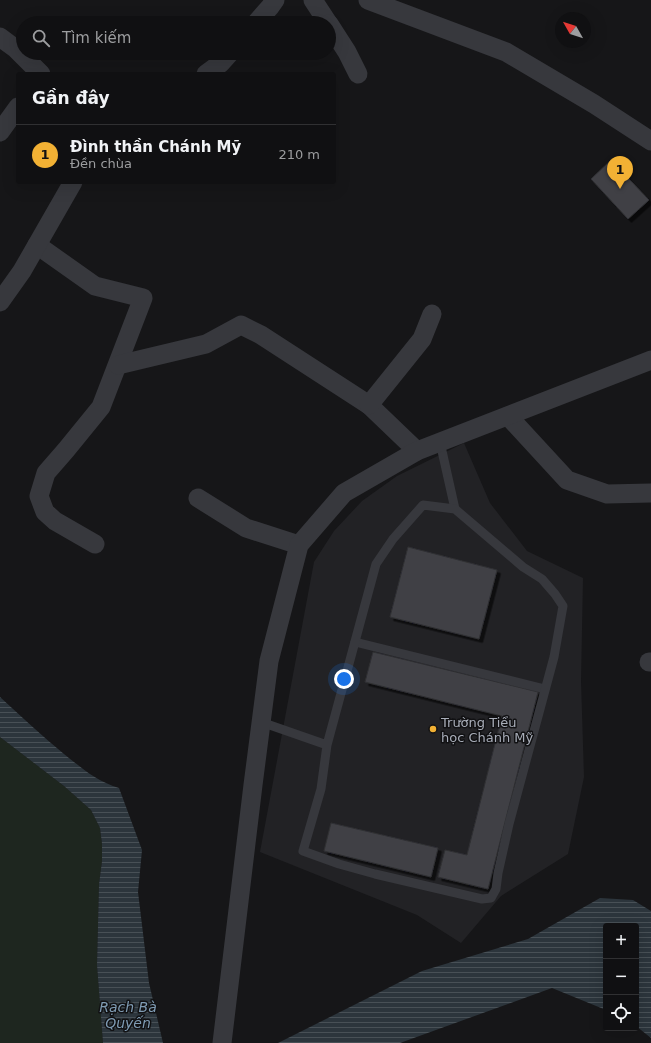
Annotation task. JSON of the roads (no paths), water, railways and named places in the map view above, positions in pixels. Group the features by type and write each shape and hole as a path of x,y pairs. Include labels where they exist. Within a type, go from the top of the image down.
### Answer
{"street":[{"path":"262,16 275,0"},
{"path":"313,0 324,16"},
{"path":"368,0 506,52 594,104 651,142"},
{"path":"336,35 358,74"},
{"path":"0,37 16,49"},
{"path":"27,60 39,72"},
{"path":"209,72 224,60"},
{"path":"0,132 16,110"},
{"path":"0,302 22,271 72,184"},
{"path":"36,245 95,286 143,298 101,407 46,474 40,496 45,512 55,521 95,544"},
{"path":"369,405 422,338 432,314"},
{"path":"118,365 206,344 241,325 261,335 369,405 417,451"},
{"path":"222,1043 268,661 299,545 344,493 417,451 651,360"},
{"path":"508,416 567,480 607,494 651,493"},
{"path":"198,498 246,528 299,545"}],"lane":[{"path":"440,442 455,509"},
{"path":"423,505 455,509 523,567 542,579 563,606 554,657 509,824 498,873 496,890 491,898 482,899 375,874 339,864 303,851 321,789 327,745 355,642 376,564 393,539 423,505"},
{"path":"355,642 545,689"},
{"path":"261,722 327,745"}],"water":[{"name":"Rạch Bà Quyến","path":"0,697 84,770 103,782 119,788 142,850 138,892 149,983 163,1043 103,1043 97,965 99,884 102,861 100,828 91,810 64,786 0,737"},
{"path":"600,898 633,900 651,911 651,1038 639,1028 639,923 603,923 603,1009 552,988 400,1043 278,1043 422,971 528,939"}],"place":[{"name":"Đình thần Chánh Mỹ","path":"620,189"},
{"name":"Trường Tiểu học Chánh Mỹ","path":"433,729"}]}
